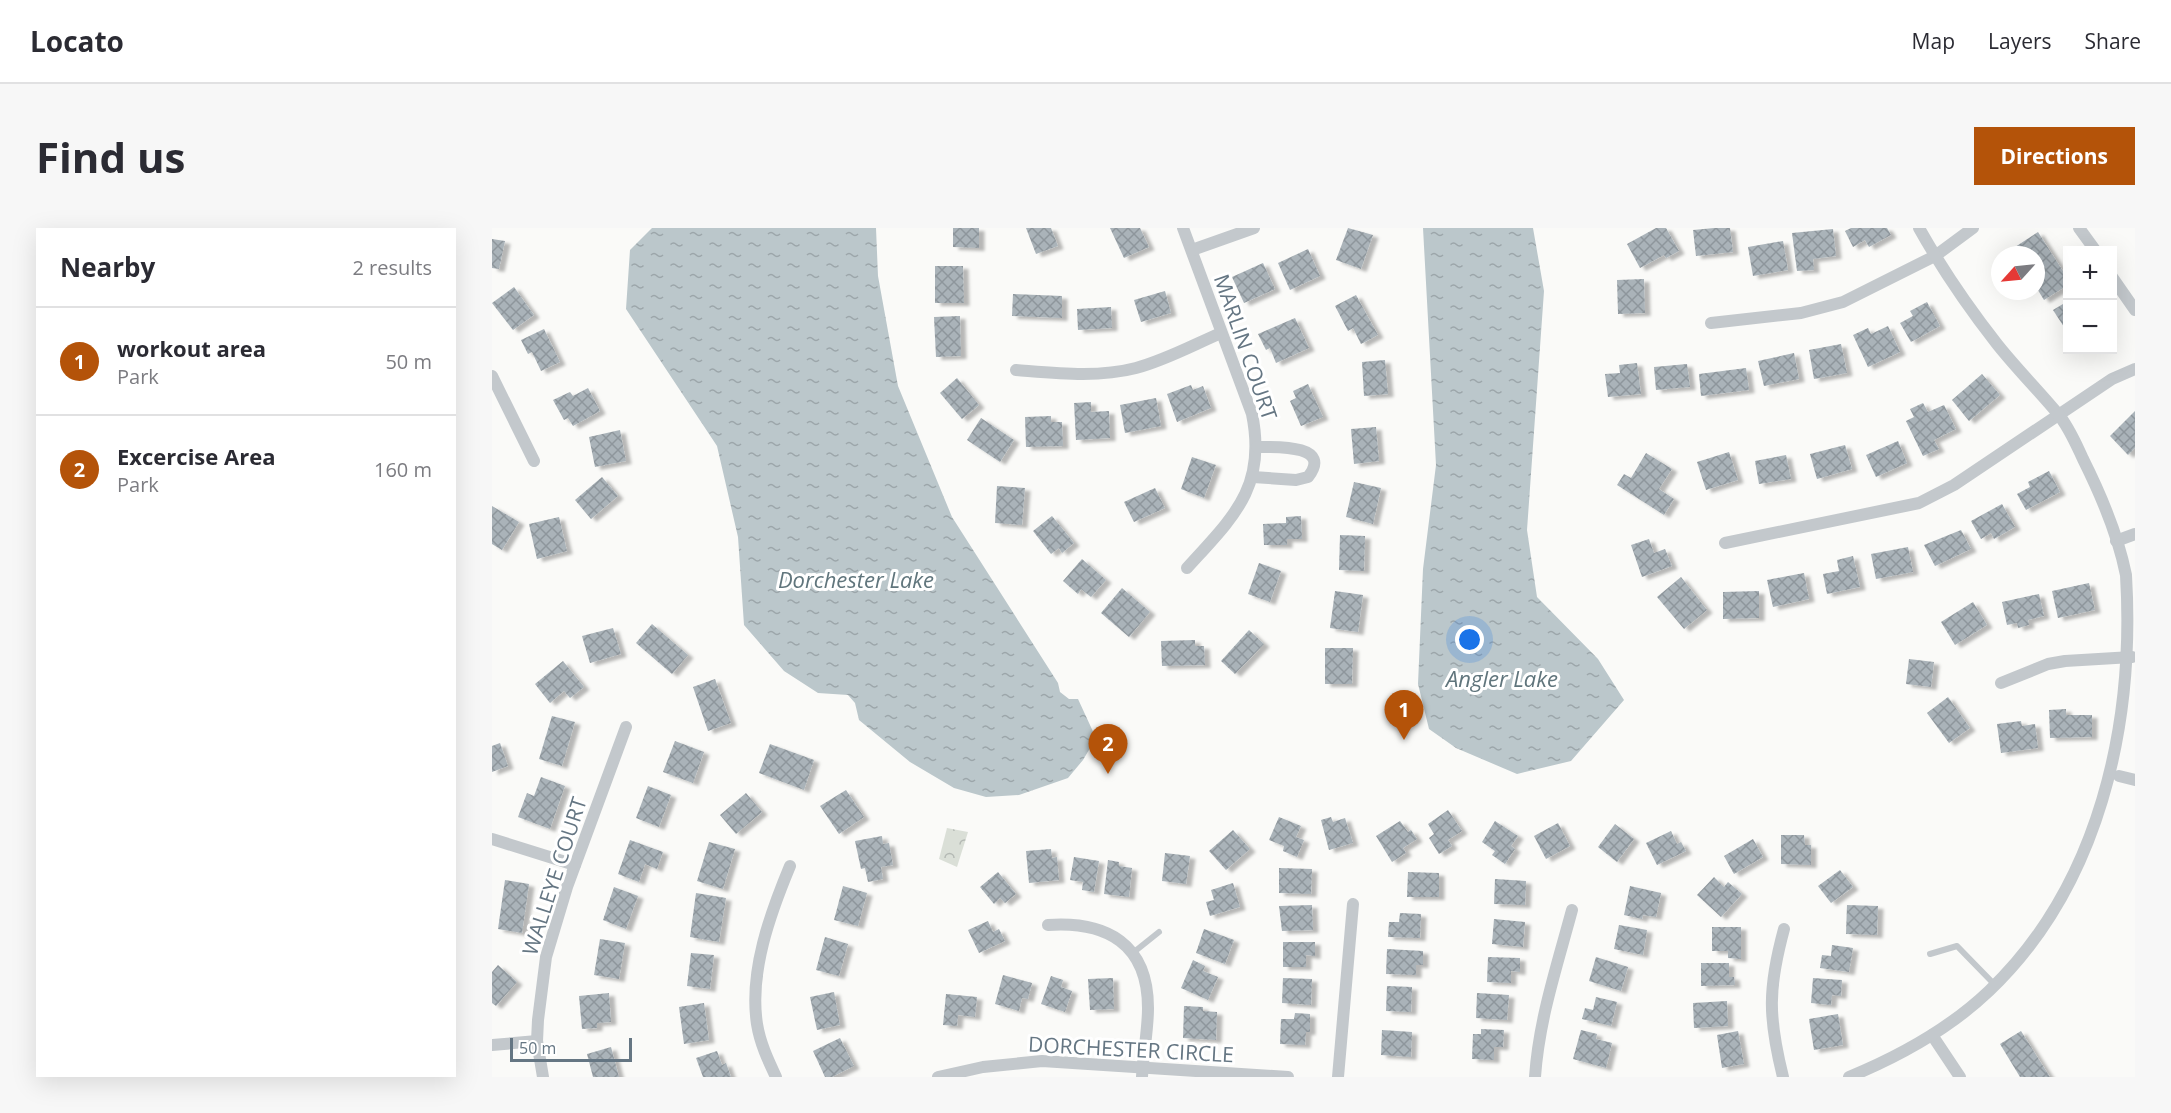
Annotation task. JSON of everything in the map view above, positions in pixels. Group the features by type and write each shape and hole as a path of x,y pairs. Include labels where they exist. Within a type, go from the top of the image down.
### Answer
{"street":[{"name":"MARLIN COURT","path":"1183,228 1252,414 1257,447 1253,477 1238,507 1188,568"},
{"path":"1192,250 1254,228"},
{"path":"1849,1077 1932,1035 1995,985 2050,920 2065,897 2097,834 2119,776 2130,713 2132,657 2129,595 2116,541 2103,502 2060,416 1998,345 1935,256 1919,228"},
{"path":"1711,323 1801,312 1844,302 1935,256 1973,228"},
{"path":"2079,228 2092,246"},
{"path":"2117,284 2135,310"},
{"path":"1016,370 1067,373 1119,371 1168,356 1221,333"},
{"path":"1725,543 1919,503 1954,485 2112,379 2135,369"},
{"path":"492,376 534,461"},
{"path":"1253,477 1296,480 1308,477 1314,465 1313,459 1303,450 1257,447"},
{"path":"2116,541 2135,534"},
{"path":"2001,683 2048,664 2132,657"},
{"name":"WALLEYE COURT","path":"543,1077 537,1041 546,957 575,865 626,727"},
{"path":"2119,776 2135,780"},
{"path":"492,839 575,865"},
{"path":"776,1077 757,1025 756,989 771,915 790,866"},
{"path":"1338,1077 1353,904"},
{"path":"1535,1077 1540,1031 1550,986 1572,910"},
{"path":"1048,925 1086,925 1115,938 1134,952 1147,990 1148,1010 1142,1072"},
{"path":"1783,1077 1772,1029 1770,999 1771,982 1784,929"},
{"path":"1932,1035 1960,1077"},
{"path":"492,1045 537,1041"},
{"name":"DORCHESTER CIRCLE","path":"938,1077 1042,1061 1142,1072 1288,1077"}],"lane":[{"path":"1134,952 1159,932"},
{"path":"1930,954 1957,946 1995,985"}],"green space":[{"path":"947,828 968,832 957,867 939,859"}],"water":[{"name":"Dorchester Lake","path":"652,228 876,228 878,276 898,386 952,517 1058,683 1060,692 1069,699 1078,699 1096,738 1083,760 1068,778 1019,795 986,797 954,788 910,762 859,720 855,703 848,695 818,693 784,671 744,625 738,537 717,446 626,309 630,250"},
{"name":"Angler Lake","path":"1423,228 1533,228 1544,291 1527,530 1537,597 1598,659 1624,700 1571,761 1517,774 1456,748 1429,729 1418,684 1423,569 1436,465"}],"building":[{"path":"953,228 979,228 979,248 953,247"},
{"path":"1026,228 1051,228 1058,246 1036,254"},
{"path":"1110,228 1140,228 1149,247 1124,258"},
{"path":"1348,228 1373,235 1361,269 1336,260"},
{"path":"1656,228 1666,228 1679,251 1666,258 1664,255 1640,268 1627,244"},
{"path":"1730,228 1733,252 1696,256 1693,230"},
{"path":"1851,228 1887,228 1891,235 1869,247 1865,240 1853,247 1845,231"},
{"path":"1833,229 1836,256 1813,259 1814,270 1797,271 1792,233"},
{"path":"2038,232 2063,271 2063,288 2045,299 2045,246 2017,246"},
{"path":"492,239 505,241 499,269 492,268"},
{"path":"1783,241 1788,270 1753,276 1748,247"},
{"path":"1308,249 1320,276 1290,290 1278,263"},
{"path":"1263,263 1275,289 1244,303 1232,277"},
{"path":"935,266 963,266 964,303 935,303"},
{"path":"1644,279 1645,313 1618,314 1617,280"},
{"path":"514,287 534,315 513,330 492,303"},
{"path":"1165,291 1171,313 1141,322 1134,300"},
{"path":"1013,294 1062,296 1062,318 1012,316"},
{"path":"1356,295 1378,335 1361,344 1353,328 1348,331 1335,306"},
{"path":"1927,302 1940,326 1911,342 1900,323 1913,316 1910,311"},
{"path":"2063,304 2063,325 2053,310"},
{"path":"1111,307 1112,328 1078,330 1077,309"},
{"path":"960,316 961,356 936,357 934,317"},
{"path":"1295,318 1309,348 1276,363 1270,348 1266,350 1258,334"},
{"path":"1888,326 1900,352 1868,367 1853,335 1868,328 1871,334"},
{"path":"544,329 560,362 541,371 532,352 528,354 521,340"},
{"path":"1841,344 1847,373 1814,379 1809,350"},
{"path":"1794,353 1799,379 1764,386 1758,361"},
{"path":"1385,360 1388,394 1364,396 1362,362"},
{"path":"1637,363 1641,394 1608,397 1605,374 1620,373 1619,365"},
{"path":"1687,364 1690,387 1656,390 1654,367"},
{"path":"1746,368 1749,390 1701,396 1699,374"},
{"path":"1982,374 2000,395 1969,421 1952,400"},
{"path":"957,378 979,405 962,419 940,393"},
{"path":"1308,384 1323,417 1301,426 1290,401 1296,398 1293,391"},
{"path":"1191,385 1193,390 1203,386 1211,408 1177,422 1167,394"},
{"path":"588,388 600,411 573,426 568,418 564,420 553,400 570,392 573,396"},
{"path":"1156,398 1161,426 1125,433 1120,405"},
{"path":"1091,402 1091,412 1109,411 1110,438 1076,440 1074,403"},
{"path":"1923,403 1928,412 1944,405 1956,429 1934,440 1939,449 1923,456 1906,421 1914,417 1910,409"},
{"path":"2135,411 2135,448 2128,455 2110,436"},
{"path":"1051,416 1051,422 1062,422 1063,446 1026,447 1025,417"},
{"path":"981,418 1014,440 1000,462 967,440"},
{"path":"1376,427 1379,461 1354,464 1351,429"},
{"path":"620,430 626,461 595,467 589,437"},
{"path":"1898,441 1907,463 1876,477 1866,455"},
{"path":"1845,445 1852,469 1817,479 1810,454"},
{"path":"1729,452 1738,480 1706,490 1697,462"},
{"path":"1646,453 1672,469 1659,489 1674,499 1664,515 1617,485 1624,474 1631,478"},
{"path":"1786,455 1791,479 1759,484 1755,461"},
{"path":"1192,457 1216,465 1204,498 1181,489"},
{"path":"2049,471 2060,492 2026,510 2017,494 2030,487 2028,482"},
{"path":"602,477 618,496 591,519 575,500"},
{"path":"1354,482 1381,488 1373,524 1346,517"},
{"path":"997,486 1025,488 1022,525 995,523"},
{"path":"1155,488 1165,508 1134,522 1124,502"},
{"path":"2002,504 2015,527 1994,539 1991,533 1981,539 1971,521"},
{"path":"492,506 519,522 502,550 492,544"},
{"path":"1052,516 1074,543 1062,553 1059,548 1051,554 1033,531"},
{"path":"1301,516 1302,539 1287,539 1287,545 1264,545 1263,524 1286,523 1286,517"},
{"path":"559,517 567,551 537,559 529,524"},
{"path":"1961,530 1971,549 1935,566 1924,545"},
{"path":"1340,535 1365,536 1364,571 1339,570"},
{"path":"1649,539 1654,553 1665,549 1672,566 1642,577 1631,545"},
{"path":"1908,547 1913,572 1876,579 1871,554"},
{"path":"1853,556 1860,587 1827,594 1823,574 1839,571 1837,560"},
{"path":"1082,559 1106,580 1091,597 1081,589 1078,594 1063,581"},
{"path":"1259,563 1281,571 1270,602 1248,594"},
{"path":"1804,573 1809,599 1773,607 1767,580"},
{"path":"1681,577 1707,610 1684,629 1657,597"},
{"path":"2089,583 2095,610 2058,618 2052,591"},
{"path":"1122,588 1150,612 1129,637 1101,613"},
{"path":"1335,591 1363,595 1358,632 1330,628"},
{"path":"1759,591 1759,618 1723,619 1723,592"},
{"path":"2039,594 2044,616 2028,620 2029,625 2018,628 2017,623 2007,625 2002,602"},
{"path":"1973,602 1987,625 1955,645 1941,622"},
{"path":"652,624 688,655 672,674 636,643"},
{"path":"613,628 621,654 590,663 582,636"},
{"path":"1249,630 1264,644 1235,674 1221,661"},
{"path":"1195,640 1195,646 1204,646 1205,665 1162,666 1161,641"},
{"path":"1325,648 1353,648 1352,684 1325,684"},
{"path":"1909,659 1934,662 1931,687 1906,684"},
{"path":"563,661 584,687 570,698 564,691 550,703 535,684"},
{"path":"715,679 731,723 708,731 693,687"},
{"path":"1948,697 1970,728 1949,743 1927,713"},
{"path":"2066,709 2066,715 2092,715 2092,737 2050,738 2049,710"},
{"path":"552,716 575,722 562,766 539,759"},
{"path":"2021,721 2022,726 2035,724 2038,748 2001,753 1997,724"},
{"path":"675,741 704,752 693,783 663,772"},
{"path":"500,743 508,766 492,772 492,746"},
{"path":"770,744 814,760 804,790 759,773"},
{"path":"541,777 565,786 550,829 518,817 527,793 534,796"},
{"path":"648,786 671,795 659,827 636,818"},
{"path":"846,790 864,817 839,834 820,806"},
{"path":"746,793 762,812 736,834 720,815"},
{"path":"1448,810 1462,831 1448,840 1452,846 1439,854 1429,838 1434,834 1428,824"},
{"path":"1279,817 1301,826 1296,837 1304,840 1297,857 1283,851 1284,846 1269,840"},
{"path":"1331,817 1333,822 1345,818 1353,843 1329,850 1321,820"},
{"path":"1400,821 1408,832 1411,830 1417,839 1403,848 1406,853 1392,862 1376,836"},
{"path":"1495,821 1518,836 1511,846 1515,849 1505,864 1492,855 1495,851 1482,842"},
{"path":"1558,823 1570,846 1546,859 1534,836"},
{"path":"1615,824 1634,839 1617,862 1598,847"},
{"path":"1233,830 1250,849 1226,870 1209,851"},
{"path":"1671,831 1677,844 1681,842 1686,851 1657,865 1646,843"},
{"path":"1781,835 1804,835 1805,845 1811,845 1811,865 1781,864"},
{"path":"882,836 883,844 889,843 893,865 881,867 883,879 868,882 865,868 861,869 855,841"},
{"path":"1753,839 1763,857 1734,874 1724,856"},
{"path":"630,840 663,852 657,869 645,864 639,882 618,874"},
{"path":"709,842 735,849 723,889 697,881"},
{"path":"1051,849 1052,858 1057,857 1059,880 1029,883 1026,851"},
{"path":"1165,853 1190,856 1186,884 1162,881"},
{"path":"1074,857 1099,861 1094,892 1082,890 1083,882 1070,880"},
{"path":"1108,860 1119,862 1119,866 1132,868 1129,897 1104,894"},
{"path":"1279,868 1312,869 1311,894 1279,893"},
{"path":"1840,870 1853,887 1831,903 1818,886"},
{"path":"998,872 1016,894 1005,903 1000,898 994,904 980,887"},
{"path":"1408,872 1439,873 1439,897 1407,897"},
{"path":"1714,877 1724,887 1728,882 1742,894 1721,917 1697,895"},
{"path":"1495,879 1526,881 1525,905 1494,904"},
{"path":"505,880 529,884 522,933 498,929"},
{"path":"1233,883 1240,907 1210,916 1206,902 1214,900 1211,890"},
{"path":"843,886 867,893 858,926 834,920"},
{"path":"1630,886 1661,893 1656,917 1643,915 1642,919 1624,915"},
{"path":"614,887 638,896 626,929 603,920"},
{"path":"696,893 726,898 719,942 690,937"},
{"path":"1312,905 1313,930 1282,931 1279,906"},
{"path":"1847,905 1878,906 1877,935 1846,934"},
{"path":"1400,913 1421,914 1420,938 1388,937 1389,922 1399,922"},
{"path":"1494,919 1525,922 1523,947 1492,944"},
{"path":"988,921 993,932 999,929 1005,941 979,953 968,930"},
{"path":"1619,925 1647,930 1643,955 1614,949"},
{"path":"1712,927 1741,927 1741,959 1728,958 1728,951 1712,951"},
{"path":"1204,929 1234,940 1225,964 1196,953"},
{"path":"825,937 848,944 839,976 816,970"},
{"path":"600,939 625,943 619,979 594,975"},
{"path":"1283,942 1315,942 1315,956 1306,955 1306,967 1283,967"},
{"path":"1832,945 1853,948 1849,972 1820,968 1822,955 1831,956"},
{"path":"1387,949 1423,951 1423,965 1416,965 1416,975 1386,974"},
{"path":"691,953 714,955 710,989 687,986"},
{"path":"1488,957 1520,958 1520,972 1511,971 1511,983 1487,982"},
{"path":"1596,957 1628,967 1621,991 1589,981"},
{"path":"1193,960 1205,966 1203,971 1218,977 1208,1000 1181,988"},
{"path":"1701,963 1729,963 1729,977 1734,977 1735,985 1701,986"},
{"path":"498,965 517,982 496,1006 492,1003 492,972"},
{"path":"1003,975 1032,983 1028,999 1022,998 1019,1011 995,1004"},
{"path":"1051,976 1063,980 1061,987 1072,991 1065,1012 1041,1004"},
{"path":"1113,978 1114,1009 1090,1010 1088,979"},
{"path":"1283,978 1312,979 1311,1005 1282,1003"},
{"path":"1813,978 1842,980 1841,996 1832,995 1831,1005 1811,1003"},
{"path":"1387,986 1412,987 1411,1012 1386,1011"},
{"path":"834,992 840,1025 817,1030 810,997"},
{"path":"609,993 611,1022 597,1023 597,1028 582,1029 579,996"},
{"path":"1477,993 1509,995 1507,1020 1476,1018"},
{"path":"946,994 977,997 975,1017 958,1015 957,1026 943,1025"},
{"path":"1596,997 1617,1002 1611,1026 1582,1019 1585,1008 1593,1010"},
{"path":"1727,1001 1728,1026 1694,1028 1693,1003"},
{"path":"704,1003 709,1040 684,1044 679,1007"},
{"path":"1184,1006 1203,1007 1203,1011 1217,1012 1216,1040 1183,1038"},
{"path":"1295,1013 1310,1014 1310,1032 1306,1032 1305,1045 1280,1044 1281,1019 1294,1019"},
{"path":"1838,1014 1843,1045 1814,1050 1809,1019"},
{"path":"1481,1029 1504,1030 1503,1047 1494,1047 1494,1060 1472,1059 1473,1034 1481,1034"},
{"path":"1382,1030 1412,1032 1411,1057 1381,1055"},
{"path":"1581,1030 1597,1034 1596,1039 1612,1043 1606,1068 1573,1059"},
{"path":"1738,1031 1744,1064 1722,1068 1717,1035"},
{"path":"2021,1031 2050,1077 2020,1077 2000,1044"},
{"path":"840,1038 854,1066 832,1077 825,1077 813,1051"},
{"path":"611,1047 619,1077 593,1077 587,1054"},
{"path":"717,1051 722,1065 726,1063 731,1077 703,1077 696,1058"}],"place":[{"name":"workout area","path":"1404,740"},
{"name":"Excercise Area","path":"1108,774"}]}
